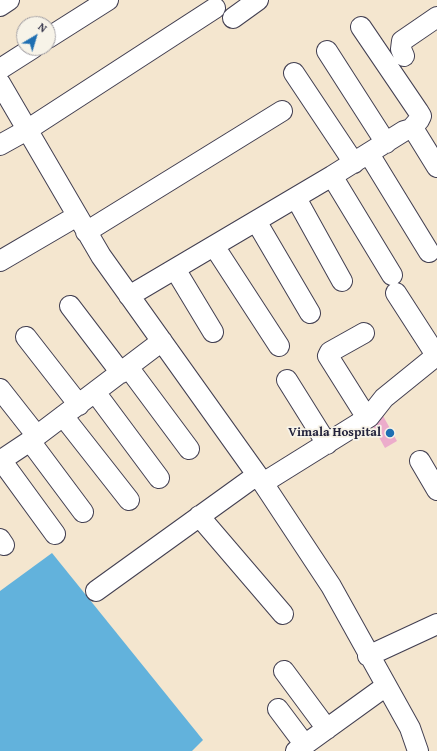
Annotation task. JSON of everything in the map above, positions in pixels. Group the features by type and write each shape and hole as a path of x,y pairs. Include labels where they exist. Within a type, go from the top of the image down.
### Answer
{"street":[{"path":"0,6 9,0"},
{"path":"56,33 108,0"},
{"path":"233,18 258,0"},
{"path":"0,145 28,130 215,8"},
{"path":"404,56 402,41 437,17"},
{"path":"129,296 296,198 404,131 411,129 419,120 421,116 418,110 361,27"},
{"path":"327,51 386,143"},
{"path":"0,69 20,56"},
{"path":"294,74 361,158 429,252"},
{"path":"0,83 81,224 129,296 260,479 330,586 368,656 410,728 413,749"},
{"path":"2,255 81,224 282,111"},
{"path":"411,129 416,133 437,166"},
{"path":"96,591 199,516 260,479 327,444 367,418 376,410 384,398 436,359 332,176"},
{"path":"296,198 342,281"},
{"path":"256,221 310,313"},
{"path":"214,246 279,346"},
{"path":"175,269 213,332"},
{"path":"70,306 125,370 189,449"},
{"path":"364,334 330,352 328,356 367,418"},
{"path":"26,337 79,404"},
{"path":"55,534 0,460 33,439 162,341"},
{"path":"287,380 327,444"},
{"path":"0,389 83,512"},
{"path":"96,392 159,478"},
{"path":"63,416 129,500"},
{"path":"420,461 437,490"},
{"path":"199,516 283,614"},
{"path":"368,656 437,624"},
{"path":"284,671 327,729"},
{"path":"278,709 300,748 386,686"}],"water":[{"path":"52,553 203,740 192,751 0,751 0,591"}],"building":[{"path":"382,414 397,441 385,448 370,421"}],"place":[{"name":"Vimala Hospital","path":"390,433"}]}
